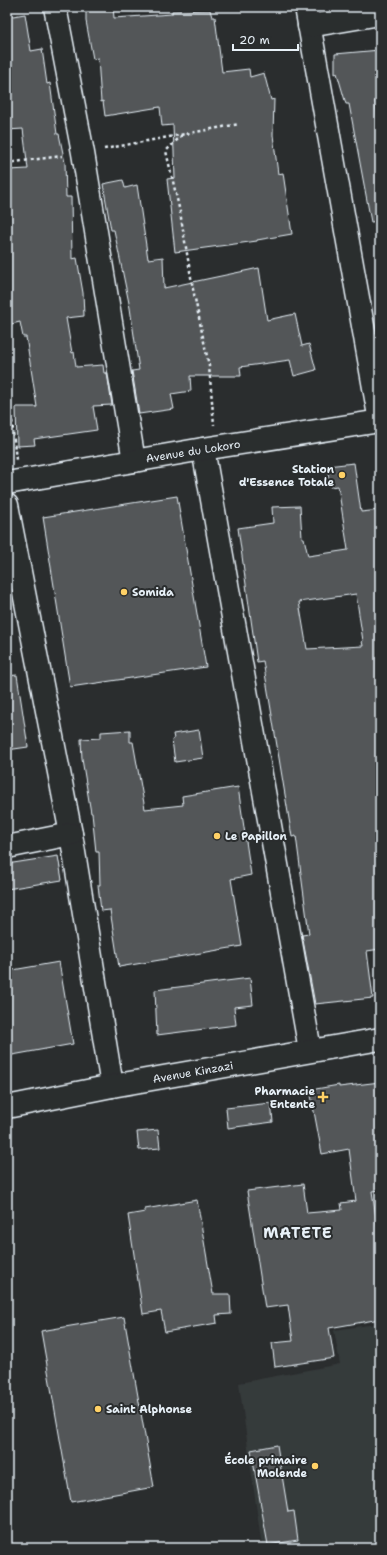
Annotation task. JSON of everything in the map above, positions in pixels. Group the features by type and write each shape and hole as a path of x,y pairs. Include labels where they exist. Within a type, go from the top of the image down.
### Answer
{"street":[{"path":"55,7 83,153 134,461"},
{"path":"380,14 308,17 380,421"},
{"name":"Avenue du Lokoro","path":"12,481 380,421"},
{"path":"210,448 310,1050"},
{"path":"7,505 71,834 112,1086"},
{"path":"7,847 71,834"},
{"name":"Avenue Kinzazi","path":"7,1106 310,1050 380,1039"}],"path":[{"path":"132,7 134,13"},
{"path":"7,163 83,153 239,124"},
{"path":"182,135 166,150 180,212 193,289 209,366 210,448"},
{"path":"7,373 12,481"}],"shaded area":[{"name":"École primaire Molende","path":"380,1230 380,1548 262,1548 239,1383 340,1364 334,1330 376,1324 362,1233"}],"building":[{"path":"86,7 113,7 114,18 172,14 172,11 210,10 212,17 215,17 222,72 249,69 250,77 264,73 271,100 274,99 273,135 278,174 283,173 292,234 257,241 175,252 167,179 175,178 173,125 162,126 160,107 105,116 103,101 101,102 98,58 93,59 86,21"},
{"path":"25,14 31,51 42,49 47,84 50,83 57,134 59,134 65,163 66,197 71,197 72,259 77,258 83,293 84,316 66,318 72,353 74,352 76,367 103,365 104,373 107,373 112,405 93,406 97,430 34,439 35,445 17,446 16,407 37,407 26,337 23,337 20,322 7,325 7,207 11,206 9,170 28,169 23,129 7,130 7,17"},
{"path":"380,50 380,100 375,101 380,138 380,221 371,222 349,104 346,104 337,73 335,74 335,54"},
{"path":"123,180 125,188 137,185 148,259 163,257 164,288 259,268 267,320 295,314 302,346 309,344 316,370 294,376 290,360 240,367 241,376 190,376 191,391 171,394 174,409 139,414 132,371 139,370 130,308 114,230 111,230 103,184"},
{"path":"354,463 361,512 380,510 380,949 367,951 373,998 315,1004 302,935 309,934 296,836 292,837 263,661 257,662 238,528 273,523 272,507 300,506 302,538 304,538 308,556 348,550 338,486 330,487 327,466","holes":["356,594 363,646 307,649 299,602"]},
{"name":"Somida","path":"177,496 206,667 70,687 43,517"},
{"path":"17,675 28,747 7,750 7,676"},
{"path":"130,730 130,742 133,742 145,809 183,805 182,796 238,787 251,875 231,879 242,946 119,967 110,910 101,911 98,885 100,885 99,852 96,852 92,813 82,759 81,739 101,738 101,732"},
{"path":"199,730 203,758 175,762 172,740 174,739 173,734"},
{"path":"58,856 62,880 7,889 7,864"},
{"path":"59,962 73,1044 7,1056 7,971"},
{"path":"250,978 253,1005 234,1007 236,1025 157,1035 155,990"},
{"path":"380,1082 380,1190 372,1191 380,1245 380,1319 329,1328 334,1358 275,1367 272,1343 293,1341 288,1305 265,1308 247,1191 303,1184 307,1213 342,1210 341,1203 356,1201 349,1149 322,1154 310,1090 339,1085 339,1087"},
{"path":"271,1103 273,1122 228,1128 226,1108"},
{"path":"158,1130 160,1148 139,1150 137,1132"},
{"path":"197,1200 213,1294 230,1294 231,1314 216,1315 217,1323 165,1332 161,1311 143,1314 128,1215 145,1212 145,1209"},
{"name":"Saint Alphonse","path":"124,1317 154,1487 71,1502 41,1331"},
{"path":"277,1445 288,1512 294,1511 298,1540 268,1545 251,1450"}],"place":[{"name":"Station d'Essence Totale","path":"342,475"},
{"name":"Somida","path":"124,592"},
{"name":"Le Papillon","path":"217,836"},
{"name":"Pharmacie Entente","path":"323,1097"},
{"name":"Saint Alphonse","path":"98,1409"},
{"name":"École primaire Molende","path":"315,1466"}],"district":[{"name":"MATETE","path":"298,1233"}]}
